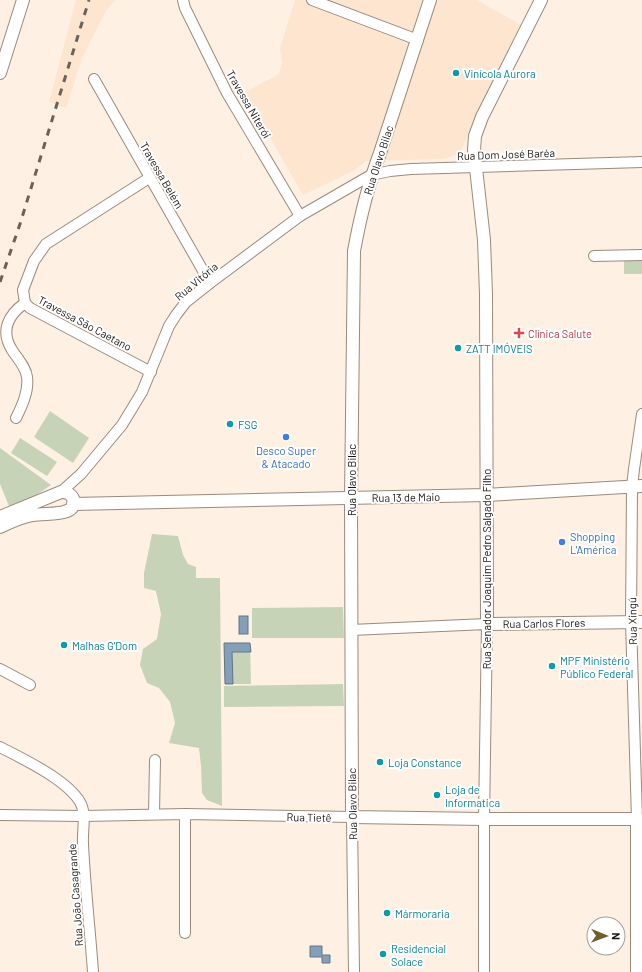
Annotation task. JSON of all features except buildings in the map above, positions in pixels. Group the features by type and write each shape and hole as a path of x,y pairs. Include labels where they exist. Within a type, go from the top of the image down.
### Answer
{"main road":[{"path":"0,73 22,0"},
{"name":"Rua Olavo Bilac","path":"352,817 351,498 354,251 371,175 418,40 430,0"},
{"name":"Rua Senador Joaquim Pedro Salgado Filho","path":"487,624 486,294 484,240 474,150 475,136 482,117 541,0"},
{"name":"Rua 13 de Maio","path":"73,504 486,495 637,486"},
{"path":"59,492 53,502 56,508 61,512"},
{"path":"0,518 59,492 70,494 74,500 68,511 32,515 0,527"},
{"name":"Rua Carlos Flores","path":"487,624 637,622"},
{"name":"Rua Tietê","path":"352,817 640,819"},
{"name":"Rua Xingú","path":"636,972 640,819"}],"street":[{"name":"Travessa Niterói","path":"183,0 185,8 228,93 300,216"},
{"path":"312,0 418,40"},
{"name":"Travessa Belém","path":"94,79 210,283"},
{"name":"Rua Dom José Baréa","path":"371,175 411,169 642,162"},
{"name":"Rua Vitória","path":"59,492 81,474 122,425 142,392 169,326 176,314 186,302 300,216 371,175"},
{"name":"Travessa São Caetano","path":"149,178 46,244 34,260 23,290 25,303 30,308 151,372"},
{"path":"594,256 642,255"},
{"path":"16,418 24,399 27,376 21,362 7,341 6,326 12,314 25,303"},
{"name":"Rua Xingú","path":"640,819 637,622 637,486 634,469 642,414"},
{"name":"Rua Carlos Flores","path":"351,630 487,624"},
{"name":"Rua Senador Joaquim Pedro Salgado Filho","path":"484,972 484,819 487,624"},
{"path":"0,669 30,684"},
{"path":"0,747 45,770 72,791 83,807 84,816"},
{"path":"154,814 155,760"},
{"path":"185,814 185,933"},
{"name":"Rua Tietê","path":"0,815 84,816 185,814 352,817"},
{"name":"Rua João Casagrande","path":"84,816 83,843 93,972"},
{"name":"Rua Olavo Bilac","path":"352,817 354,972"}],"shaded area":[{"path":"76,0 115,0 106,11 83,56 66,108 49,102"},
{"path":"295,0 477,0 523,26 459,154 444,159 366,161 355,170 303,195 244,93 279,74 282,63 280,48"}],"green space":[{"path":"624,258 642,259 642,274 624,274"},
{"path":"50,411 89,438 73,463 34,437"},
{"path":"20,438 57,462 47,476 11,453"},
{"path":"0,448 51,485 32,498 9,506 0,484"},
{"path":"152,534 178,536 183,555 188,564 196,567 196,578 220,578 222,806 207,800 202,793 199,748 169,743 175,723 170,702 159,688 147,683 140,665 143,649 157,639 161,614 156,591 144,588 144,573"},
{"path":"343,607 344,638 252,638 252,608"},
{"path":"224,643 250,643 251,684 225,684"},
{"path":"343,684 344,706 224,707 224,686"}],"water":[{"path":"239,616 248,616 248,634 239,634"},
{"path":"224,643 250,643 251,652 232,652 233,684 225,684"},
{"path":"310,946 322,946 322,955 330,955 330,963 322,963 322,957 310,957"}],"railway":[{"path":"0,282 20,224 89,0"}],"place":[{"name":"Vinícola Aurora","path":"456,73"},
{"name":"Clínica Salute","path":"519,333"},
{"name":"ZATT IMÓVEIS","path":"458,348"},
{"name":"FSG","path":"230,424"},
{"name":"Desco Super & Atacado","path":"286,437"},
{"name":"Shopping L'América","path":"562,542"},
{"name":"Malhas G'Dom","path":"64,645"},
{"name":"MPF Ministério Público Federal","path":"552,666"},
{"name":"Loja Constance","path":"380,762"},
{"name":"Loja de Informatica","path":"437,795"},
{"name":"Mármoraria","path":"387,913"},
{"name":"Residencial Solace","path":"383,954"}]}
